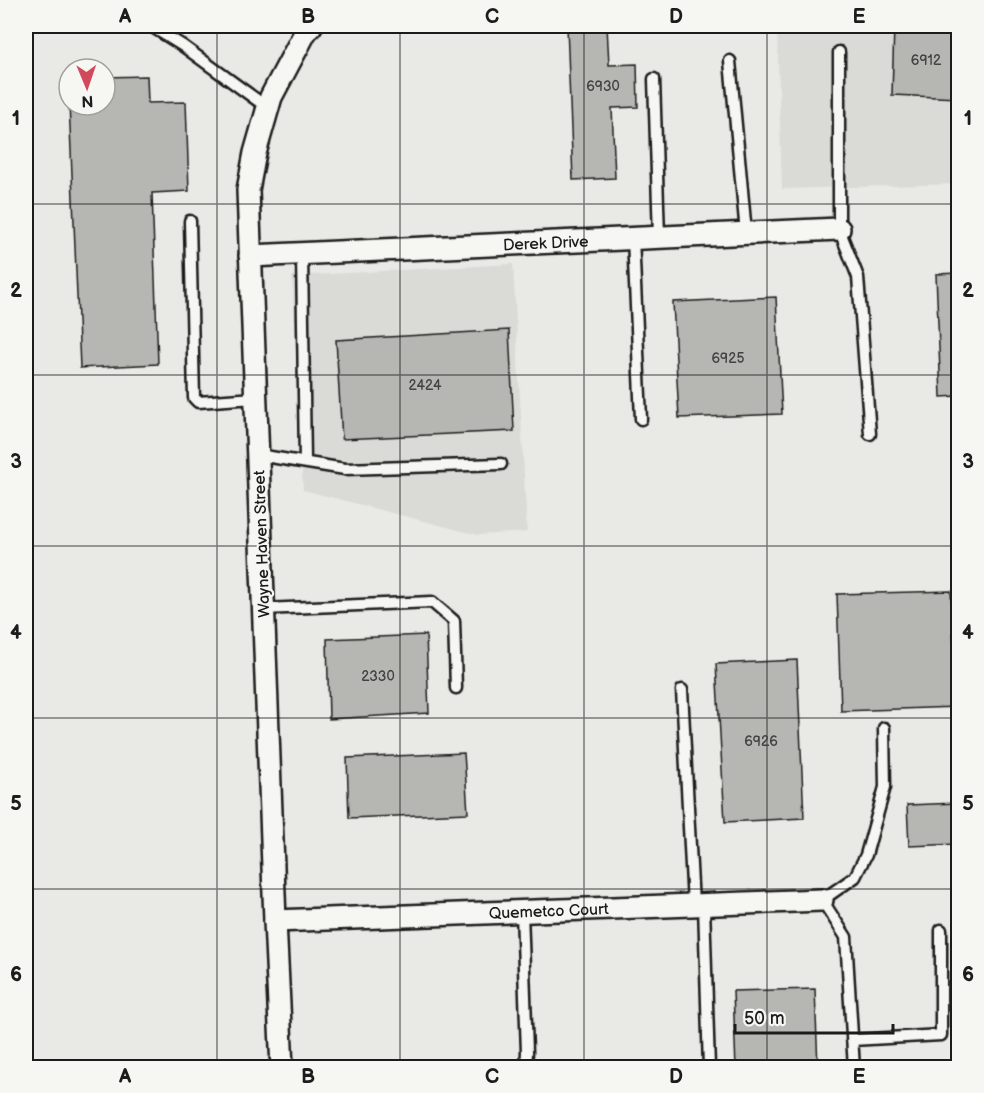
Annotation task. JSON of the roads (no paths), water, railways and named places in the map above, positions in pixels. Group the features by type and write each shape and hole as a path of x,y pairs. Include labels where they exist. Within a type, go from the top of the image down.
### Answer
{"street":[{"name":"Wayne Haven Street","path":"282,1068 248,190 255,153 271,97 308,28"},
{"name":"Derek Drive","path":"250,256 839,229"},
{"name":"Quemetco Court","path":"275,921 822,900"}],"lane":[{"path":"154,26 268,108"},
{"path":"839,52 839,229 858,277 870,434"},
{"path":"730,61 746,233"},
{"path":"654,79 659,237"},
{"path":"190,220 194,398 198,402 255,398"},
{"path":"633,238 642,419"},
{"path":"302,254 304,462"},
{"path":"258,455 345,469 501,464"},
{"path":"264,609 432,602 454,621 456,688"},
{"path":"682,690 709,1068"},
{"path":"854,1068 846,937 822,900 855,877 866,855 885,787 884,728"},
{"path":"522,912 526,1068"},
{"path":"852,1040 941,1035 941,930"}]}
